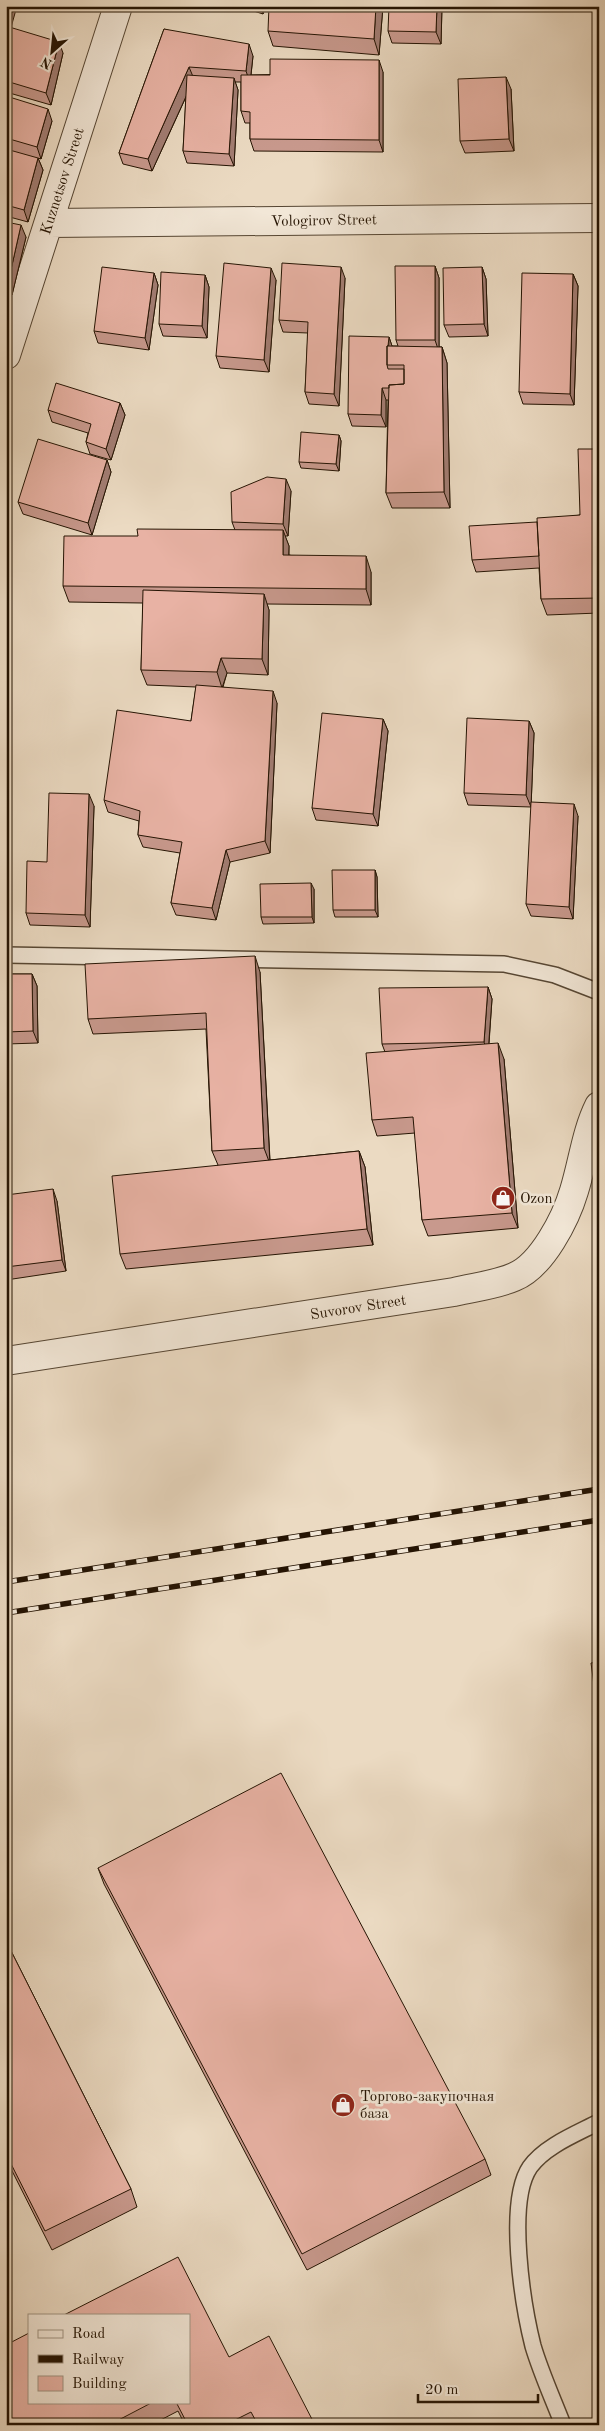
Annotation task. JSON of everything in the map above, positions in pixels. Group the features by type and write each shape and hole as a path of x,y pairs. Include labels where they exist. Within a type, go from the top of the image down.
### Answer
{"street":[{"name":"Kuznetsov Street","path":"6,355 118,6"},
{"name":"Vologirov Street","path":"49,223 599,218"},
{"name":"Suvorov Street","path":"6,1361 454,1292 515,1277 533,1264 552,1240 574,1193 592,1120 599,1106"}],"lane":[{"path":"6,955 504,964 554,975 599,992"},
{"path":"563,2425 534,2348 524,2303 517,2221 522,2180 530,2167 540,2156 599,2122"}],"building":[{"path":"6,6 9,6 6,17"},
{"path":"269,6 376,6 374,39 268,31"},
{"path":"389,6 437,6 436,32 388,31"},
{"path":"6,26 59,42 46,93 6,81"},
{"path":"164,29 249,44 246,71 189,67 148,159 119,153"},
{"path":"270,59 379,60 379,140 250,139 250,112 241,111 241,75 270,75"},
{"path":"187,75 234,78 229,154 183,151"},
{"path":"506,77 509,139 460,141 458,79"},
{"path":"6,96 48,109 37,147 6,138"},
{"path":"6,149 38,158 24,210 6,205"},
{"path":"6,222 21,225 8,283 6,283"},
{"path":"224,263 271,268 264,360 216,356"},
{"path":"282,263 341,267 334,394 305,392 308,322 279,320"},
{"path":"395,266 435,266 435,340 396,340"},
{"path":"102,267 154,273 145,338 94,331"},
{"path":"482,267 484,324 444,325 443,268"},
{"path":"596,268 599,268 599,325 595,325"},
{"path":"161,272 205,275 202,326 159,324"},
{"path":"522,273 573,274 570,394 519,392"},
{"path":"349,336 389,337 387,346 388,369 404,369 404,384 389,385 389,388 382,388 381,415 348,414"},
{"path":"387,346 442,347 444,492 386,493 389,385 404,384 404,365 387,365"},
{"path":"56,383 120,403 106,449 86,442 91,424 48,410"},
{"path":"301,432 339,435 336,464 299,462"},
{"path":"38,439 107,460 88,523 18,502"},
{"path":"578,449 599,449 599,598 541,599 537,518 580,515"},
{"path":"267,477 286,479 283,524 232,522 231,492"},
{"path":"537,522 539,556 472,560 469,526"},
{"path":"137,529 283,530 283,555 366,556 366,589 63,586 64,536 138,536"},
{"path":"143,590 264,594 262,659 221,658 217,672 141,670"},
{"path":"196,685 273,691 265,841 226,850 212,908 171,903 182,842 138,835 140,811 104,800 117,710 191,721"},
{"path":"322,713 383,719 373,814 312,808"},
{"path":"467,718 529,721 526,795 464,793"},
{"path":"49,793 89,794 85,915 26,913 27,861 47,862"},
{"path":"531,802 574,804 569,907 526,904"},
{"path":"332,870 375,870 375,910 333,910"},
{"path":"311,883 312,917 261,917 260,884"},
{"path":"255,956 264,1148 212,1151 206,1013 88,1019 85,964"},
{"path":"6,974 32,974 33,1031 6,1032"},
{"path":"488,987 484,1042 382,1044 379,988"},
{"path":"498,1043 512,1213 422,1220 413,1117 372,1120 366,1053"},
{"path":"359,1151 367,1229 120,1254 112,1176"},
{"path":"53,1189 62,1260 6,1267 6,1195"},
{"path":"599,1662 599,1723 591,1663"},
{"path":"281,1773 485,2159 302,2254 98,1868"},
{"path":"6,1941 131,2189 45,2231 6,2154"},
{"path":"178,2257 229,2357 269,2336 315,2425 258,2425 251,2412 225,2425 188,2425 177,2404 190,2404 190,2314 66,2314"},
{"path":"28,2334 28,2404 149,2404 109,2425 6,2425 6,2345"}],"railway":[{"path":"6,1582 599,1489"},
{"path":"6,1613 599,1520"}],"place":[{"name":"Ozon","path":"503,1198"},
{"name":"Торгово-закупочная база","path":"343,2105"}]}
